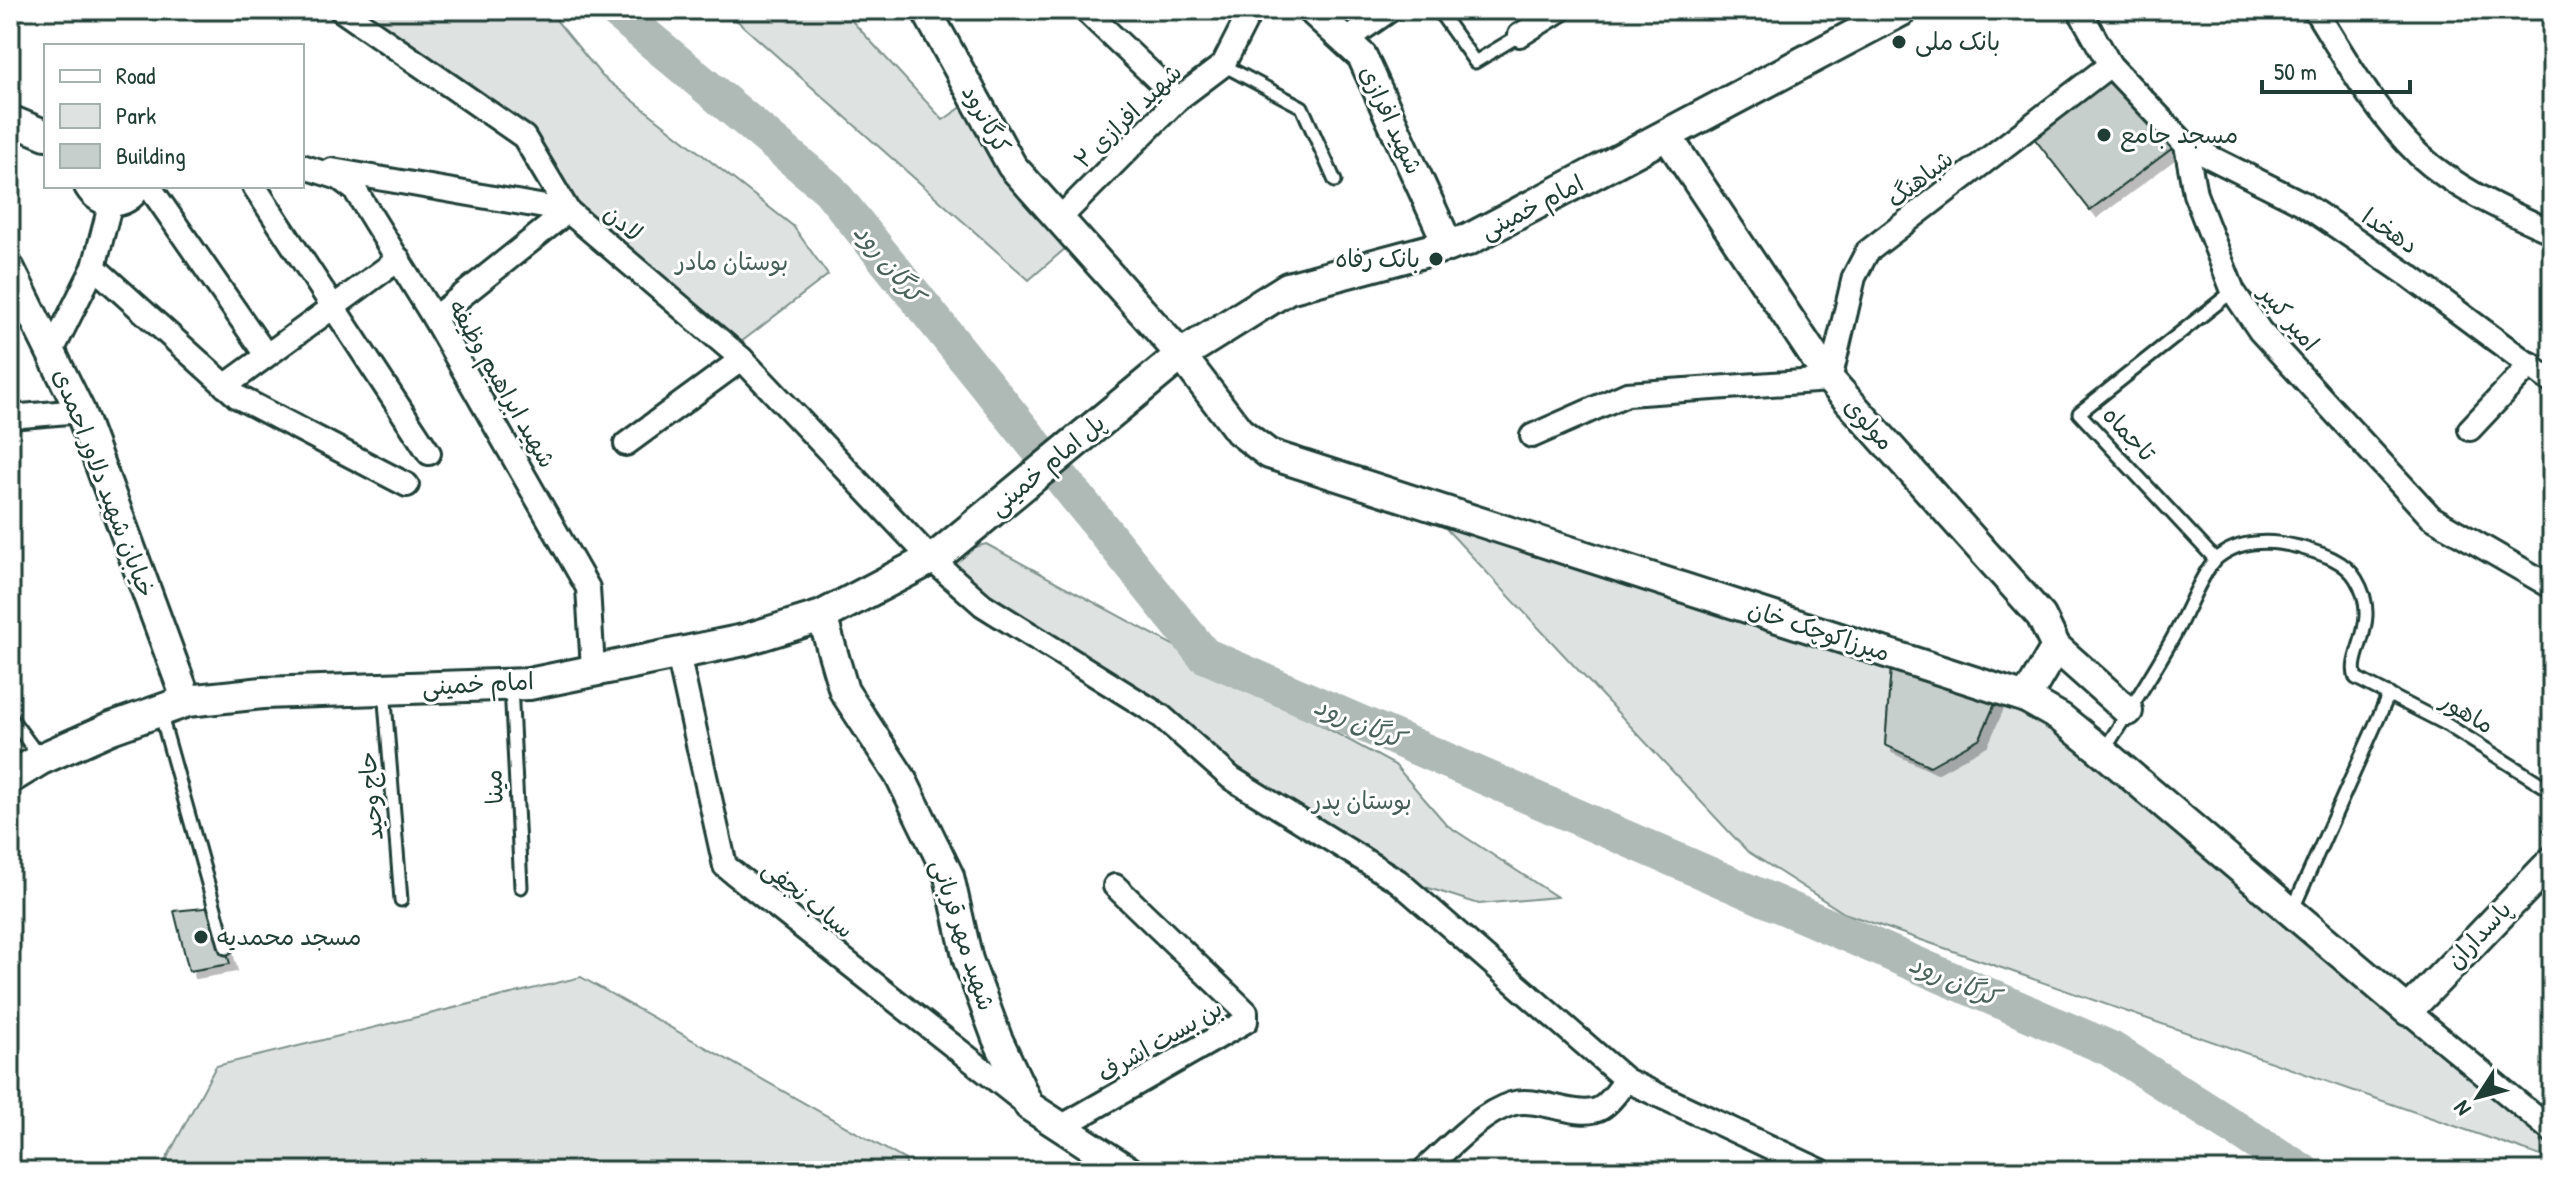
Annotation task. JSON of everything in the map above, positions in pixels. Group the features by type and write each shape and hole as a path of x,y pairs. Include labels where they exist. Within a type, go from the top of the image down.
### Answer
{"main road":[{"name":"امام خمینی","path":"1154,376 1181,355 1288,288 1468,240 1902,10"},
{"name":"پل امام خمینی","path":"935,557 1154,376"},
{"name":"امام خمینی","path":"10,778 41,759 174,706 263,693 529,684 744,640 822,616 935,557"}],"street":[{"name":"لادن","path":"341,10 524,137 568,211 742,359 983,605 1161,716 1231,778 1398,881 1626,1080 1821,1171"},
{"name":"کرگانرود","path":"926,10 1012,166 1061,217 1181,355"},
{"path":"1085,10 1178,99"},
{"name":"شهید افرازی ۲","path":"1061,217 1178,99 1223,65 1251,10"},
{"name":"شهید افرازی","path":"1312,10 1362,56 1449,247"},
{"path":"1345,41 1390,10"},
{"path":"1520,35 1560,10"},
{"path":"2079,10 2110,65 2186,145"},
{"path":"2315,10 2374,104 2420,156 2480,198 2552,232"},
{"name":"شباهنگ","path":"1830,380 1854,277 1867,252 2110,65"},
{"path":"10,120 44,134"},
{"name":"مولوی","path":"1667,136 1830,380 2041,616 2056,647"},
{"name":"امیر کبیر","path":"2186,145 2195,194 2233,291 2260,331 2431,517 2552,587"},
{"name":"دهخدا","path":"2186,145 2302,203 2531,364 2552,382"},
{"path":"304,165 568,211"},
{"name":"شهید ابراهیم وظیفه","path":"304,166 339,178 355,190 434,318 588,588 593,669"},
{"path":"52,351 94,267 100,194 129,197 136,188"},
{"path":"150,188 266,355"},
{"path":"255,188 429,453"},
{"path":"434,318 568,211"},
{"path":"225,386 399,259"},
{"path":"94,267 238,397 407,485"},
{"name":"خیابان شهید دلاور احمدی","path":"10,269 19,302 52,351 80,411 174,706"},
{"name":"میرزاکوچک خان","path":"1181,355 1239,431 1269,454 2026,698 2061,718 2103,752 2408,1011"},
{"path":"626,444 742,359"},
{"path":"2470,429 2531,364"},
{"path":"1532,436 1627,394 1830,380"},
{"path":"10,417 80,411"},
{"name":"شهید مهر قربانی","path":"822,616 844,691 901,778 949,876 968,960 997,1038 1029,1106 1129,1171"},
{"path":"2026,698 2056,647 2128,711"},
{"name":"سیاب نجفی","path":"678,654 725,866 1029,1106"},
{"name":"پاسداران","path":"2408,1011 2552,861"},
{"name":"بن بست اشرف","path":"1059,1128 1246,1021 1246,1012 1115,886"},
{"path":"2408,1011 2552,1131"},
{"path":"1423,1171 1495,1111 1525,1101 1591,1112 1604,1107 1626,1080"}],"lane":[{"path":"1438,10 1475,62 1520,35"},
{"path":"1223,65 1302,107 1335,181"},
{"name":"تاجماه","path":"2215,559 2079,413 2233,291"},
{"name":"ماهور","path":"2215,559 2236,546 2253,542 2288,544 2328,555 2354,576 2363,594 2368,622 2355,674 2444,723 2552,791"},
{"path":"2103,752 2215,559"},
{"name":"مینا","path":"511,685 521,887"},
{"name":"حاج وحید","path":"384,688 401,900"},
{"path":"2292,911 2389,694"},
{"path":"174,706 226,948"},
{"path":"10,717 41,759"}],"green space":[{"name":"بوستان مادر","path":"342,10 548,10 602,76 793,226 828,275 732,349 568,211 524,137"},
{"path":"725,10 842,10 943,120 975,98 1075,240 1029,280"},
{"path":"1424,505 1892,655 1885,744 1929,766 1980,738 2001,690 2026,698 2552,1130 2552,1160 1844,913 1747,851"},
{"name":"بوستان پدر","path":"986,544 1395,765 1447,825 1557,897 1479,904 1400,879 1231,777 931,559"},
{"path":"581,977 905,1160 908,1171 160,1171 216,1066"}],"building":[{"name":"مسجد جامع","path":"2110,65 2182,141 2090,210 2027,129"},
{"path":"1892,655 2001,690 1980,738 1930,766 1885,745"},
{"name":"مسجد محمدیه","path":"214,907 230,964 189,971 174,911"}],"waterway":[{"name":"کرگان رود","path":"615,10 829,189 1204,655 2111,1049 2302,1171"}],"place":[{"name":"بانک ملی","path":"1899,42"},
{"name":"مسجد جامع","path":"2104,135"},
{"name":"بانک رفاه","path":"1436,259"},
{"name":"مسجد محمدیه","path":"201,937"}]}
